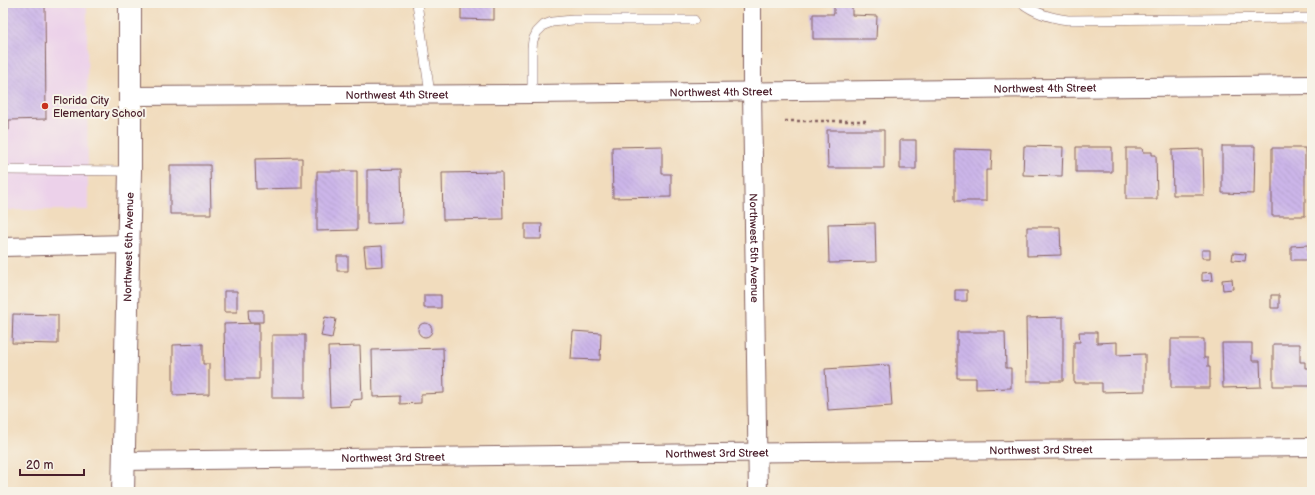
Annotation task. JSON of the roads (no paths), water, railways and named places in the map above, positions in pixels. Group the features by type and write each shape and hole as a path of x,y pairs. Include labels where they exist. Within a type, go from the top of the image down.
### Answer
{"street":[{"name":"Northwest 6th Avenue","path":"123,492 130,171 130,3"},
{"name":"Northwest 5th Avenue","path":"752,3 758,492"},
{"name":"Northwest 4th Street","path":"130,96 532,94 1312,86"},
{"path":"3,248 128,244"},
{"name":"Northwest 3rd Street","path":"123,461 758,452 1312,447"}],"lane":[{"path":"417,3 430,94"},
{"path":"1022,3 1045,16 1068,20 1312,18"},
{"path":"532,94 533,40 537,32 552,22 573,20 694,20"},
{"path":"3,170 130,171"}],"place":[{"name":"Florida City Elementary School","path":"45,106"}]}
